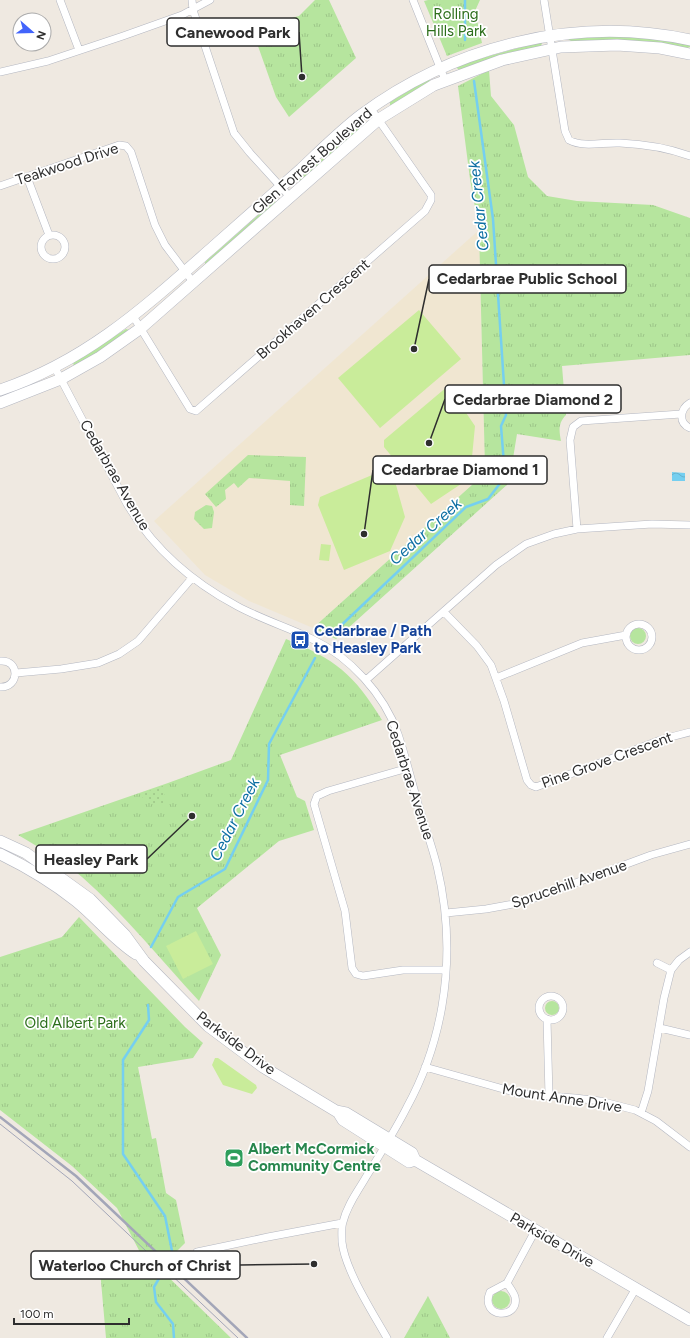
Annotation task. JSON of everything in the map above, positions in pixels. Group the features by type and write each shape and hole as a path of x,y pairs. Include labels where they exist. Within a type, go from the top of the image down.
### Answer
{"street":[{"path":"60,0 78,50"},
{"path":"192,0 193,10 234,133 290,198"},
{"path":"0,72 48,61 193,10 210,0"},
{"path":"413,0 445,80"},
{"path":"544,0 566,136 569,140 580,144 637,144 690,156"},
{"name":"Glen Forrest Boulevard","path":"1,388 55,368 91,347 133,316 186,272 361,115 404,88 440,69 498,47 550,36 614,31 649,33 690,40"},
{"name":"Glen Forrest Boulevard","path":"3,402 61,379 100,357 141,328 379,119 410,98 445,80 502,60 561,47 618,45 660,48 690,54"},
{"name":"Brookhaven Crescent","path":"133,316 190,409 196,411 424,211 431,200 430,195 372,108"},
{"name":"Teakwood Drive","path":"0,186 119,144 126,146 131,152 155,225 163,241 193,282"},
{"path":"27,177 49,235"},
{"name":"Cedarbrae Avenue","path":"55,368 139,524 154,541 192,578 237,606 325,646 338,654 366,680 389,713 398,734 437,867 446,913 448,940 441,1014 425,1067 407,1107 350,1204 342,1224"},
{"path":"1,388 3,402"},
{"path":"690,403 685,407 681,414 684,423 690,428"},
{"path":"577,529 570,440 573,427 581,421 681,414"},
{"path":"366,680 496,565 526,544 548,535 577,529 654,524 690,525"},
{"path":"16,673 61,669 98,663 119,654 138,641 192,578"},
{"name":"Pine Grove Crescent","path":"444,612 486,657 496,678 527,780 531,785 536,787 658,740 690,732"},
{"path":"496,678 582,643 626,635"},
{"path":"0,661 12,664 16,673 15,679 10,685 0,687"},
{"path":"408,768 328,791 317,796 314,804 346,911 352,968 354,972 363,976 408,970 446,970"},
{"name":"Parkside Drive","path":"0,841 26,853 90,899 125,935 144,961 208,1026 263,1067 338,1112 346,1113 387,1143 409,1162 415,1160 690,1320"},
{"name":"Sprucehill Avenue","path":"446,913 486,909 524,902 651,855 690,844"},
{"name":"Parkside Drive","path":"0,854 29,868 76,901 118,942 144,961"},
{"path":"641,1113 648,1091 671,970 679,960 690,952"},
{"path":"658,963 671,970"},
{"path":"547,1019 549,1096"},
{"path":"660,1028 690,1035"},
{"name":"Mount Anne Drive","path":"425,1067 521,1094 600,1101 641,1113 656,1121 690,1146"},
{"path":"197,1252 268,1237 342,1224 342,1243 347,1261 372,1312 387,1338"},
{"path":"507,1283 514,1296 515,1305 509,1312 500,1314 496,1313 489,1306 488,1296 495,1288 507,1283 535,1231"},
{"path":"607,1338 636,1288"}],"shaded area":[{"path":"479,230 485,468 483,475 313,628 249,601 205,575 154,521"}],"green space":[{"path":"315,0 329,0 356,58 289,117 276,97 252,29 299,16"},
{"name":"Rolling Hills Park","path":"480,0 475,11 482,43 447,56 424,1"},
{"path":"634,36 690,44 690,47 571,41 568,39 569,37"},
{"path":"540,42 542,43 541,46 459,70 456,67 457,65"},
{"path":"489,70 491,96 514,125 528,177 547,196 577,201 653,205 690,218 690,355 562,366 566,415 563,418 560,427 561,441 517,434 509,483 336,639 313,628 483,475 485,468 479,230 470,179 458,86"},
{"path":"428,79 432,82 391,106 390,105 390,102"},
{"path":"364,122 367,123 300,183 299,182 299,179"},
{"path":"274,201 277,203 205,266 205,262"},
{"path":"419,310 461,359 380,428 338,378"},
{"path":"126,329 129,330 128,334 74,367 73,362"},
{"path":"448,386 475,426 470,478 431,504 384,447 384,440"},
{"path":"248,455 306,457 304,506 290,505 290,481 249,478 238,488 234,483 225,490 226,499 216,507 205,494"},
{"path":"391,467 405,517 390,551 344,570 318,505 320,497"},
{"path":"206,505 212,506 214,512 212,528 204,529 194,519 195,512"},
{"path":"321,544 331,545 329,561 319,560"},
{"path":"635,628 641,628 646,633 644,642 641,644 635,644 630,639 630,633"},
{"path":"286,639 331,661 342,670 362,691 382,720 280,755 297,797 305,801 314,830 279,841 197,908 221,955 199,1001 98,891 59,860 18,835 231,760"},
{"path":"163,786 166,805 148,802 140,794"},
{"name":"Old Albert Park","path":"79,917 185,1027 203,1043 193,1058 138,1067 152,1139 156,1138 166,1193 176,1200 185,1243 177,1251 168,1253 156,1265 231,1338 106,1338 100,1270 144,1260 117,1208 72,1166 0,1110 0,957 62,937"},
{"path":"196,931 213,964 183,979 166,946"},
{"path":"549,1001 555,1001 559,1005 559,1011 555,1015 549,1015 545,1011 545,1005"},
{"path":"215,1058 218,1058 256,1085 257,1088 252,1094 223,1085 212,1065"},
{"path":"497,1291 505,1291 510,1296 508,1307 505,1309 497,1309 492,1304 492,1296"},
{"path":"428,1296 450,1338 404,1338"}],"water":[{"path":"672,472 685,473 685,481 672,481"}],"waterway":[{"name":"Cedar Creek","path":"465,0 465,40"},
{"name":"Cedar Creek","path":"332,634 466,507 488,499 505,477 501,426 506,415 493,219 474,81"},
{"name":"Cedar Creek","path":"151,947 178,897 225,869 268,780 269,744 315,658"},
{"name":"Cedar Creek","path":"148,1005 149,1020 123,1060 123,1154 165,1216 173,1256"},
{"name":"Cedar Creek","path":"161,1275 154,1287 156,1302 173,1324 174,1338"}],"tram line":[{"path":"0,1124 72,1181 238,1338"}],"railway":[{"path":"0,1117 76,1176 247,1338"}],"place":[{"name":"Canewood Park","path":"302,77"},
{"name":"Cedarbrae Public School","path":"414,349"},
{"name":"Cedarbrae Diamond 2","path":"429,443"},
{"name":"Cedarbrae Diamond 1","path":"364,534"},
{"name":"Cedarbrae / Path to Heasley Park","path":"300,640"},
{"name":"Heasley Park","path":"192,816"},
{"name":"Albert McCormick Community Centre","path":"234,1158"},
{"name":"Waterloo Church of Christ","path":"314,1264"}]}
